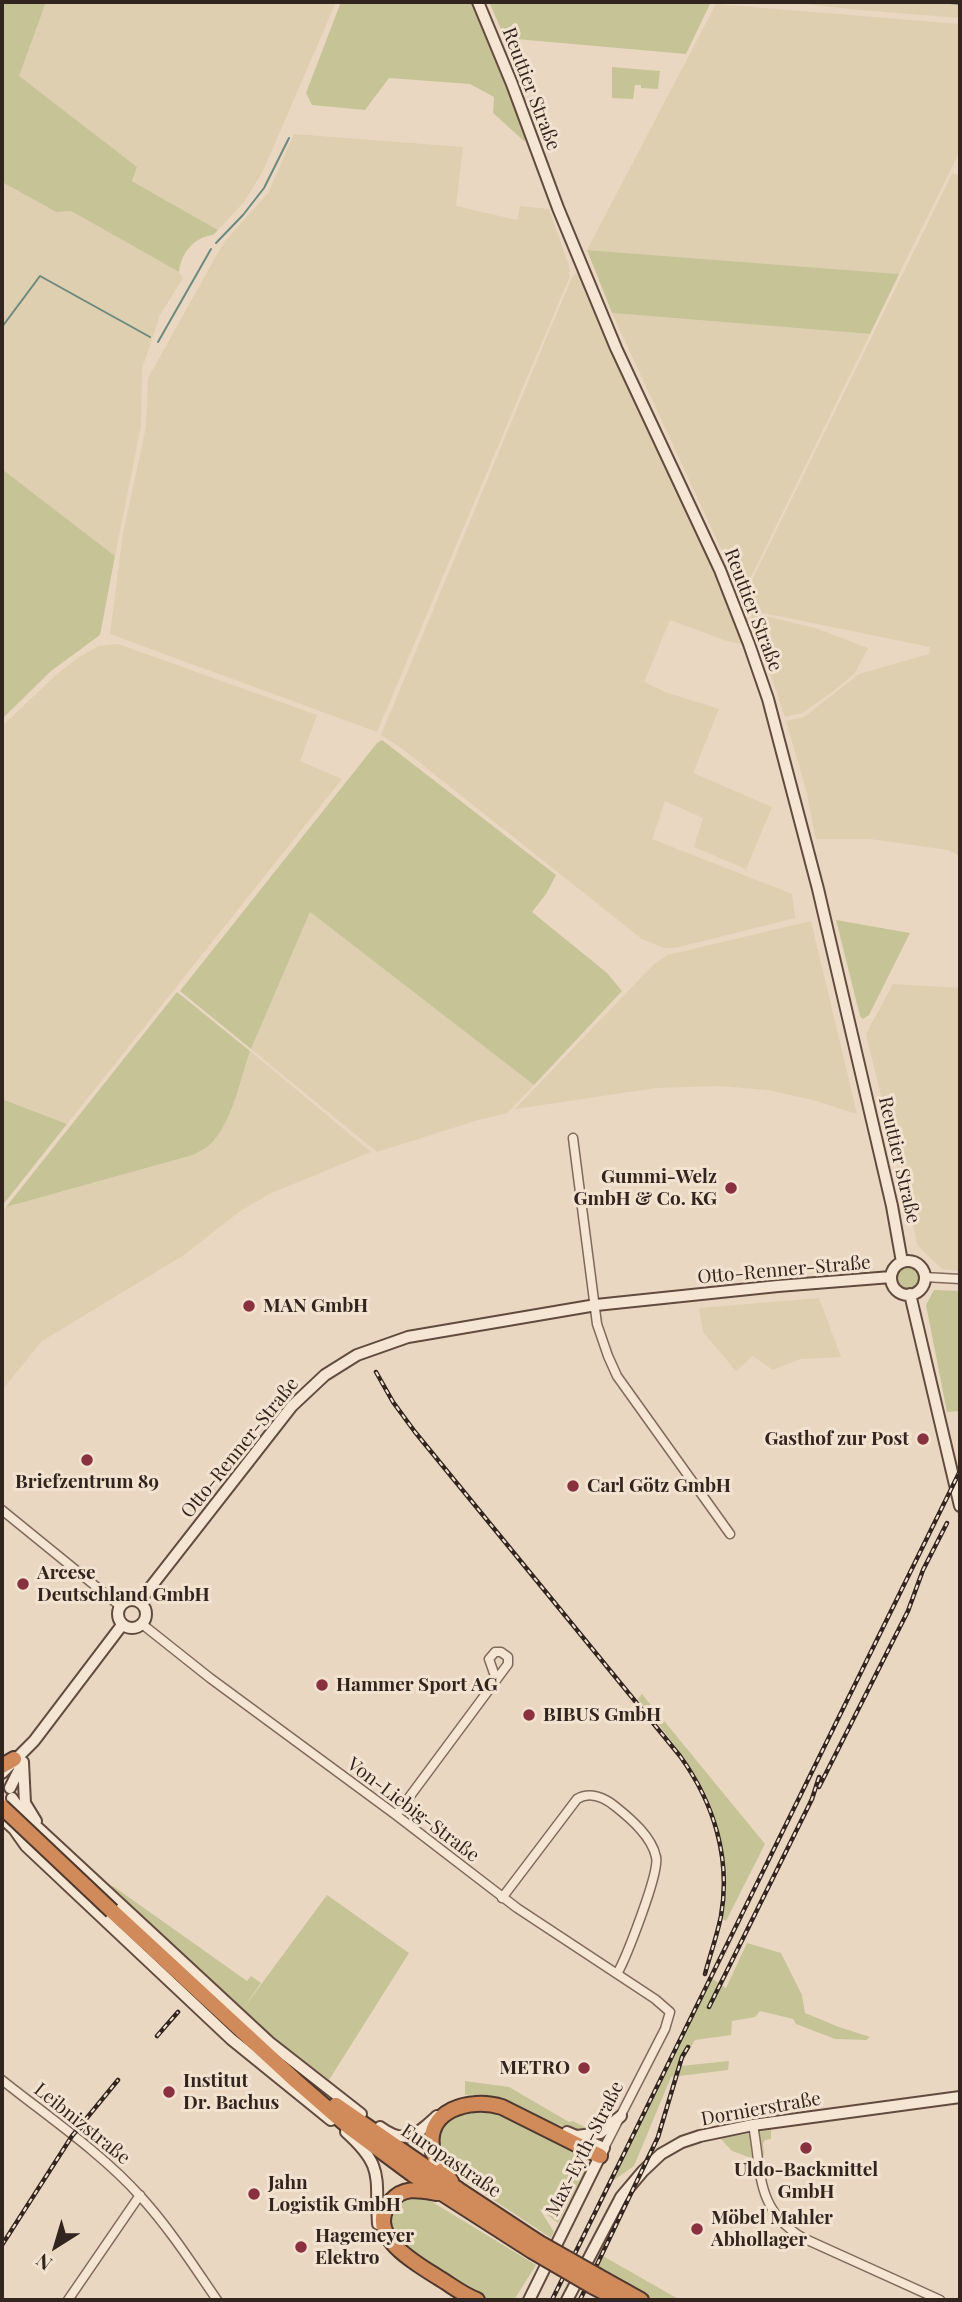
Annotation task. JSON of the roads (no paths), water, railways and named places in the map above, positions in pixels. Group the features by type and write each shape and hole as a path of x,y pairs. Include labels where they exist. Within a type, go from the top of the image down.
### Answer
{"highway":[{"name":"Europastraße","path":"5,1797 112,1911 296,2081 387,2157 443,2194 595,2281 619,2300"},
{"name":"Europastraße","path":"250,2037 334,2104 535,2246"},
{"path":"458,2190 432,2150 435,2128 456,2106 488,2103 502,2107 602,2152"},
{"path":"354,2109 404,2152"},
{"path":"338,2125 387,2157"},
{"path":"443,2194 417,2190 400,2193 384,2213 384,2226 391,2242 399,2250 477,2300"},
{"name":"Europastraße","path":"595,2281 642,2300"}],"street":[{"name":"Reuttier Straße","path":"478,2 590,286 649,421 720,570 757,666 816,878 892,1206 902,1262"},
{"path":"573,1138 597,1324 608,1356 617,1376 730,1534"},
{"path":"911,1261 919,1265 924,1277 919,1289 911,1294 895,1289 891,1277 894,1268 902,1262 911,1261"},
{"name":"Otto-Renner-Straße","path":"139,1602 292,1406 325,1375 371,1349 408,1337 596,1306 891,1277"},
{"path":"924,1277 960,1279"},
{"path":"911,1294 960,1506"},
{"path":"2,1510 120,1606"},
{"path":"129,1601 139,1602 146,1614 142,1624 134,1628 122,1625 117,1616 120,1606 129,1601"},
{"name":"Von-Liebig-Straße","path":"142,1624 502,1898 654,1998 670,2012"},
{"path":"2,1773 34,1741 122,1625"},
{"path":"396,1815 496,1679"},
{"path":"13,1762 5,1797 270,2042 388,2133 404,2137 420,2132 454,2102 475,2097 489,2098 575,2136 602,2152"},
{"path":"13,1762 25,1803 41,1829"},
{"path":"502,1898 577,1799 594,1795 613,1804 648,1841 656,1857 657,1868 617,1974"},
{"path":"2,1818 26,1846"},
{"path":"2,1827 26,1846 231,2039 338,2125 370,2157 378,2182 379,2227 387,2246 413,2267 464,2300"},
{"name":"Max-Eyth-Straße","path":"529,2300 665,2029 670,2012"},
{"name":"Leibnizstraße","path":"2,2080 90,2150 140,2195 181,2246 217,2300"},
{"name":"Dornierstraße","path":"567,2300 613,2210 643,2171 661,2154 691,2138 753,2125 960,2097"},
{"path":"575,2136 600,2133 621,2116"},
{"path":"753,2125 761,2186 773,2211 788,2227 803,2238 940,2300"},
{"path":"68,2300 140,2195"}],"waterway":[{"path":"940,2 960,4"},
{"path":"216,243 264,188 289,138"},
{"path":"158,342 211,249"},
{"path":"2,327 40,276 150,337"}],"railway":[{"path":"376,1372 415,1432 692,1774 711,1812 724,1873 721,1916 705,1974"},
{"path":"552,2300 960,1471"},
{"path":"819,1787 908,1611 923,1570 947,1523"},
{"path":"709,2007 812,1799 819,1777"},
{"path":"157,2036 178,2012"},
{"path":"580,2300 658,2137 682,2057 688,2047"},
{"path":"2,2245 72,2136 118,2080"}],"place":[{"name":"Gummi-Welz GmbH & Co. KG","path":"731,1188"},
{"name":"MAN GmbH","path":"249,1306"},
{"name":"Gasthof zur Post","path":"923,1439"},
{"name":"Briefzentrum 89","path":"87,1460"},
{"name":"Carl Götz GmbH","path":"573,1486"},
{"name":"Arcese Deutschland GmbH","path":"23,1584"},
{"name":"Hammer Sport AG","path":"322,1685"},
{"name":"BIBUS GmbH","path":"529,1715"},
{"name":"METRO","path":"584,2068"},
{"name":"Institut Dr. Bachus","path":"169,2092"},
{"name":"Uldo-Backmittel GmbH","path":"806,2148"},
{"name":"Jahn Logistik GmbH","path":"254,2194"},
{"name":"Möbel Mahler Abhollager","path":"697,2229"},
{"name":"Hagemeyer Elektro","path":"301,2247"}]}
